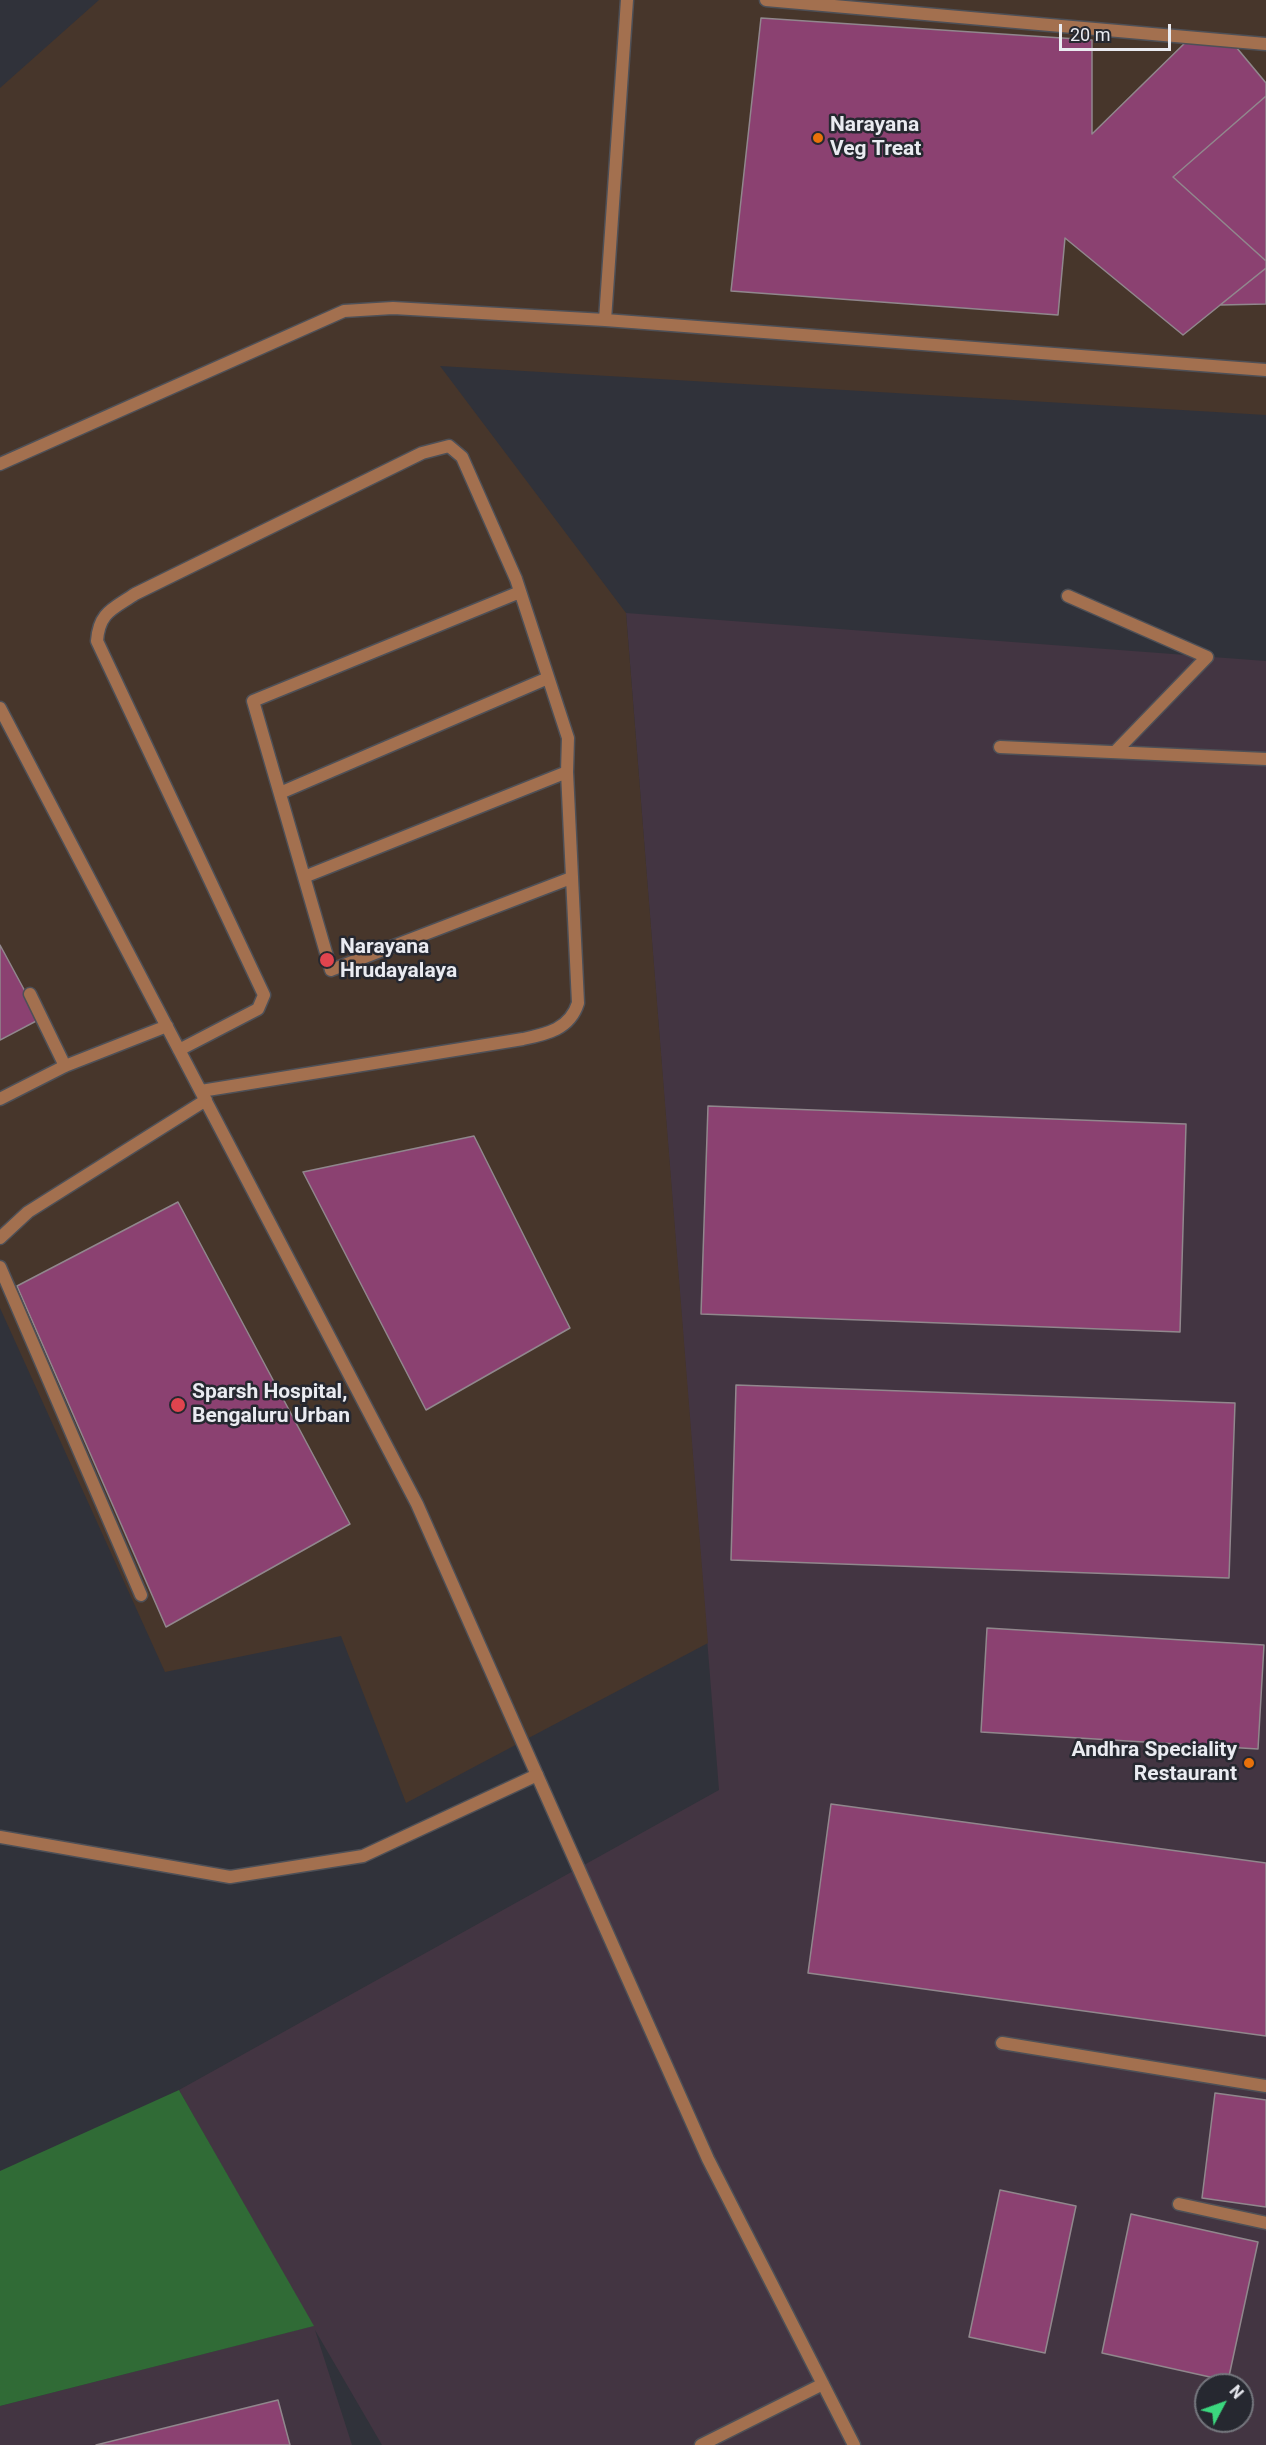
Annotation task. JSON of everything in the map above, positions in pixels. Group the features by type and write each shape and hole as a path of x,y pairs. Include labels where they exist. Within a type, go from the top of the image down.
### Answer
{"street":[{"path":"605,320 627,0"},
{"path":"766,0 1266,44"},
{"path":"0,464 344,311 393,308 605,320 1266,370"},
{"path":"0,1238 28,1212 203,1095 523,1039 556,1030 574,1017 578,1003 567,772 568,738 520,592 462,457 449,446 422,453 135,594 110,609 98,625 97,642 264,995 258,1009 179,1050"},
{"path":"520,592 253,701 331,970 571,878"},
{"path":"1068,596 1207,657 1115,752"},
{"path":"280,793 548,678"},
{"path":"0,708 417,1504 708,2159 854,2445"},
{"path":"1000,747 1266,759"},
{"path":"304,877 567,772"},
{"path":"30,994 65,1066"},
{"path":"0,1099 65,1066 167,1026"},
{"path":"0,1267 141,1595"},
{"path":"0,1837 230,1876 363,1856 537,1775"},
{"path":"1002,2043 1266,2086"},
{"path":"1179,2204 1266,2223"},
{"path":"702,2445 823,2384"}],"shaded area":[{"name":"Narayana Hrudayalaya","path":"99,0 1266,0 1266,415 440,366 626,613 708,1643 406,1803 341,1636 165,1672 0,1308 0,88"},
{"path":"626,613 1266,661 1266,2445 382,2445 315,2330 352,2445 0,2445 0,2406 313,2326 179,2090 719,1790"}],"green space":[{"path":"179,2090 314,2326 0,2406 0,2171"}],"building":[{"path":"761,18 1092,40 1092,134 1191,37 1231,41 1266,83 1266,96 1173,177 1266,261 1266,268 1183,335 1065,238 1058,315 731,291"},
{"path":"1266,96 1266,261 1173,177"},
{"path":"1266,268 1266,304 1220,305"},
{"path":"0,945 40,1019 0,1040"},
{"path":"708,1106 1186,1124 1180,1332 701,1314"},
{"path":"474,1136 570,1328 426,1410 303,1172"},
{"name":"Sparsh Hospital, Bengaluru Urban","path":"178,1202 350,1524 166,1627 17,1286"},
{"path":"736,1385 1235,1403 1229,1578 731,1560"},
{"path":"987,1628 1264,1645 1258,1749 981,1732"},
{"path":"831,1804 1266,1863 1266,2036 808,1973"},
{"path":"1215,2093 1266,2100 1266,2207 1202,2198"},
{"path":"1000,2190 1076,2206 1045,2353 969,2337"},
{"path":"1131,2214 1258,2242 1230,2373 1194,2373 1102,2353"},
{"path":"278,2400 290,2445 96,2445"}],"place":[{"name":"Narayana Veg Treat","path":"818,138"},
{"name":"Narayana Hrudayalaya","path":"327,960"},
{"name":"Sparsh Hospital, Bengaluru Urban","path":"178,1405"},
{"name":"Andhra Speciality Restaurant","path":"1249,1763"}]}
